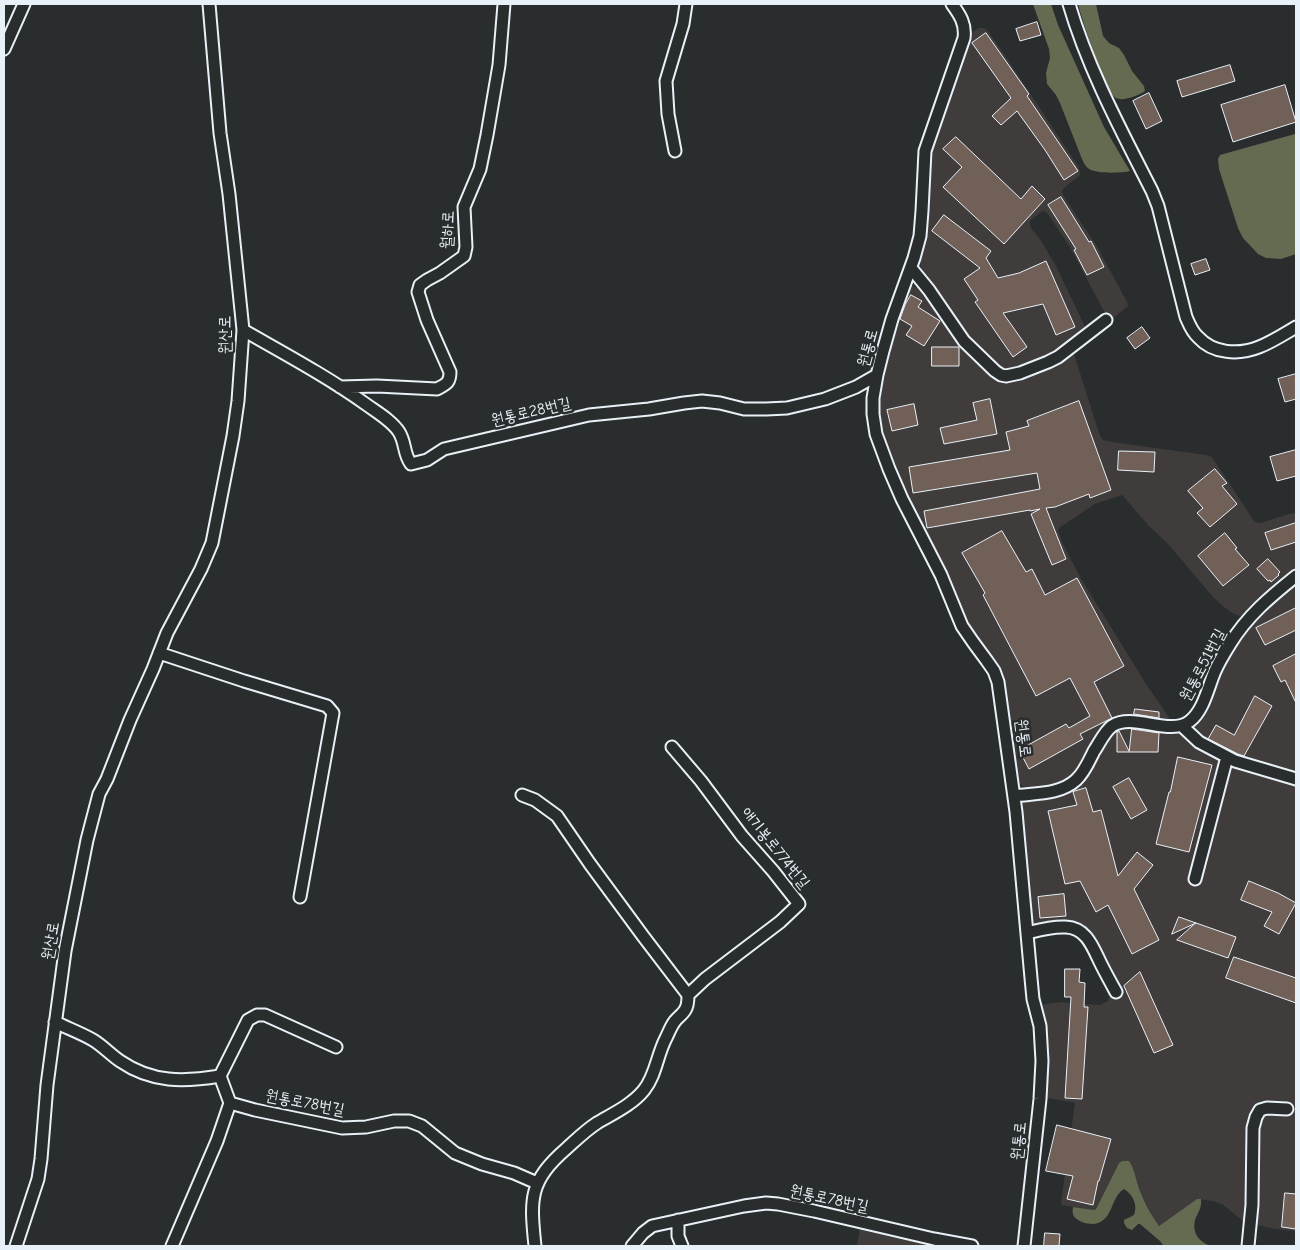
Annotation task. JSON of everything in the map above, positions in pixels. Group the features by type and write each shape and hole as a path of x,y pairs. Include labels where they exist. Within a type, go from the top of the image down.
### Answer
{"street":[{"path":"4,49 24,4"},
{"name":"원산로","path":"16,1246 38,1179 47,1085 65,951 87,840 99,794 159,653 212,543 233,436 238,401 243,330 229,194 219,124 209,4"},
{"name":"월하로","path":"340,387 377,386 437,389 450,380 450,372 427,320 418,292 420,285 464,256 466,247 464,208 480,169 487,135 499,64 504,4"},
{"path":"675,152 668,114 666,81 683,24 686,4"},
{"name":"원통로","path":"952,4 960,14 965,26 964,38 925,150 920,236 911,268 892,319 877,375 873,398 873,414 876,434 902,499 941,575 962,626 994,671 998,682 1014,796 1033,999 1040,1026 1042,1061 1040,1099 1024,1246"},
{"path":"1069,4 1082,46 1158,206 1186,317 1197,337 1215,349 1235,352 1259,347 1296,327"},
{"path":"911,268 929,290 964,341 1001,375 1006,376 1020,373 1048,362 1087,336 1106,320"},
{"name":"원통로28번길","path":"243,330 340,387 384,418 398,431 405,444 406,457 411,464 427,460 444,449 589,415 702,401 744,409 766,410 787,408 825,400 856,387 877,375"},
{"name":"원통로51번길","path":"1014,796 1057,790 1070,784 1080,775 1107,731 1114,725 1131,722 1182,726 1188,723 1197,712 1215,670 1230,644 1247,621 1266,601 1296,576"},
{"path":"159,653 327,706 333,713 300,897"},
{"name":"원통로51번길","path":"1182,726 1199,742 1234,761 1296,779"},
{"name":"애기봉로774번길","path":"535,1246 532,1216 533,1197 537,1183 544,1170 589,1128 617,1111 643,1091 650,1081 660,1050 674,1023 686,1009 688,995 705,978 780,922 799,904 742,836 701,781 672,747"},
{"path":"1195,879 1227,757"},
{"path":"522,795 534,800 557,816 590,864 688,995"},
{"path":"1027,933 1066,926 1086,935 1092,943 1116,992"},
{"path":"172,1246 217,1141 230,1103 220,1076 248,1020 257,1015 264,1015 336,1047"},
{"path":"55,1022 94,1041 121,1062 143,1074 172,1080 195,1080 220,1076"},
{"name":"원통로78번길","path":"230,1103 342,1128 366,1127 394,1121 409,1121 422,1126 455,1153 537,1183"},
{"path":"1248,1246 1252,1205 1253,1128 1256,1117 1260,1110 1267,1108 1287,1109"},
{"name":"원통로78번길","path":"632,1246 652,1226 766,1203 972,1246"},
{"path":"678,1220 678,1236 682,1246"}],"shaded area":[{"path":"979,28 984,28 988,31 1078,166 1080,175 1064,188 1062,191 1063,195 1098,248 1128,306 1112,319 1109,319 1071,249 1048,214 1045,211 1041,212 1030,221 1031,228 1056,266 1087,331 1055,354 1037,362 1007,371 1002,370 969,336 921,267 920,261 930,153 970,37"},
{"path":"911,286 918,288 996,380 1000,382 1009,380 1073,351 1100,436 1103,440 1212,457 1257,523 1296,513 1296,570 1241,616 1234,614 1213,597 1169,545 1148,525 1122,495 1095,504 1059,528 1062,542 1080,577 1148,687 1169,717 1169,720 1105,725 1100,730 1077,769 1068,778 1057,784 1026,788 1019,782 1003,687 962,614 939,560 894,471 880,430 878,403 885,359 907,288"},
{"path":"1296,582 1296,1231 1274,1229 1243,1221 1222,1204 1197,1199 1159,1226 1140,1190 1128,1161 1119,1163 1096,1209 1062,1205 1075,1103 1048,1098 1046,1033 1042,1008 1043,1005 1062,1002 1100,1005 1108,1001 1109,997 1086,945 1075,934 1056,932 1033,936 1022,802 1069,791 1076,787 1085,777 1110,732 1120,727 1183,730 1234,644 1258,614"},
{"path":"860,1228 954,1246 857,1246"}],"green space":[{"path":"1033,4 1051,4 1058,25 1104,127 1130,171 1115,173 1093,171 1089,169 1082,159 1060,103 1047,84 1046,73 1050,58 1049,49"},
{"path":"1078,4 1096,4 1103,36 1109,43 1119,48 1132,71 1144,86 1145,91 1126,99 1116,98 1111,93 1094,54"},
{"path":"1295,134 1296,254 1281,259 1266,258 1258,254 1243,238 1238,228 1219,169 1218,159 1220,155"},
{"path":"1129,1161 1131,1164 1144,1200 1159,1226 1197,1199 1201,1199 1194,1225 1197,1236 1211,1246 1164,1246 1140,1224 1132,1230 1127,1228 1124,1220 1134,1215 1135,1204 1132,1197 1124,1189 1116,1197 1109,1214 1100,1222 1088,1224 1075,1218 1073,1207 1096,1209 1119,1163"}],"building":[{"path":"1037,22 1041,35 1020,41 1016,29"},
{"path":"986,33 1029,94 1027,96 1078,171 1064,180 1017,111 1001,125 992,116 1011,98 972,43"},
{"path":"1230,65 1235,81 1182,97 1177,81"},
{"path":"1285,85 1296,122 1233,142 1221,105"},
{"path":"1149,93 1162,121 1146,129 1133,101"},
{"path":"956,137 1021,199 1032,186 1045,199 1004,244 943,187 962,167 943,149"},
{"path":"1061,197 1089,242 1091,241 1104,267 1087,275 1074,250 1076,249 1048,205"},
{"path":"944,215 991,251 986,258 998,278 1019,273 1046,261 1075,327 1056,335 1043,304 1003,313 1027,347 1013,357 975,302 978,300 964,279 980,268 932,231"},
{"path":"1206,259 1210,270 1195,275 1191,264"},
{"path":"911,295 922,301 918,307 940,321 924,346 906,335 912,326 900,319"},
{"path":"1142,327 1150,338 1135,349 1127,338"},
{"path":"932,347 959,347 959,366 932,366"},
{"path":"1296,374 1296,399 1285,402 1278,379"},
{"path":"990,399 997,434 944,444 940,428 977,420 973,403"},
{"path":"1079,401 1111,490 1090,498 1089,494 1055,507 1046,508 1066,559 1052,565 1031,514 1040,509 927,528 924,511 1040,489 1037,473 913,493 909,467 1010,450 1006,432 1029,426 1027,421"},
{"path":"914,404 918,425 892,431 887,410"},
{"path":"1296,450 1296,476 1277,481 1270,457"},
{"path":"1119,451 1155,452 1154,472 1118,470"},
{"path":"1215,469 1227,483 1222,486 1237,504 1210,527 1197,513 1203,508 1188,491"},
{"path":"1296,523 1296,542 1271,550 1265,533"},
{"path":"1002,531 1026,572 1032,569 1045,595 1077,578 1124,666 1094,682 1112,718 1080,734 1083,739 1029,769 1019,750 1066,724 1069,728 1090,716 1070,678 1036,696 983,595 985,593 962,553"},
{"path":"1225,533 1237,548 1235,549 1249,565 1223,586 1198,556"},
{"path":"1268,559 1280,572 1271,582 1257,569"},
{"path":"1296,608 1296,630 1265,645 1256,628"},
{"path":"1296,654 1296,703 1285,680 1281,682 1273,666"},
{"path":"1255,696 1272,706 1244,756 1208,739 1216,725 1234,735"},
{"path":"1135,709 1159,712 1159,718 1134,714"},
{"path":"1132,729 1159,733 1158,752 1117,752 1117,732 1119,731 1129,751"},
{"path":"1178,757 1212,765 1189,852 1156,844"},
{"path":"1129,778 1147,810 1131,819 1113,787"},
{"path":"1086,788 1093,812 1101,810 1118,876 1137,852 1153,865 1134,889 1159,940 1132,954 1108,905 1096,912 1080,881 1065,884 1048,811 1077,805 1073,792"},
{"path":"1249,881 1296,903 1279,934 1264,926 1272,912 1241,900"},
{"path":"1064,894 1066,916 1040,918 1038,897"},
{"path":"1179,917 1196,923 1172,934"},
{"path":"1196,923 1236,937 1228,958 1177,940"},
{"path":"1234,957 1296,978 1296,1003 1226,978"},
{"path":"1065,969 1080,969 1079,982 1085,983 1084,1007 1088,1007 1082,1099 1065,1098 1071,997 1065,997"},
{"path":"1140,972 1173,1045 1154,1053 1124,986"},
{"path":"1057,1125 1111,1139 1093,1205 1067,1199 1073,1176 1046,1171"},
{"path":"1285,1193 1296,1194 1296,1229 1282,1227"},
{"path":"1045,1233 1060,1234 1059,1246 1044,1246"}]}
